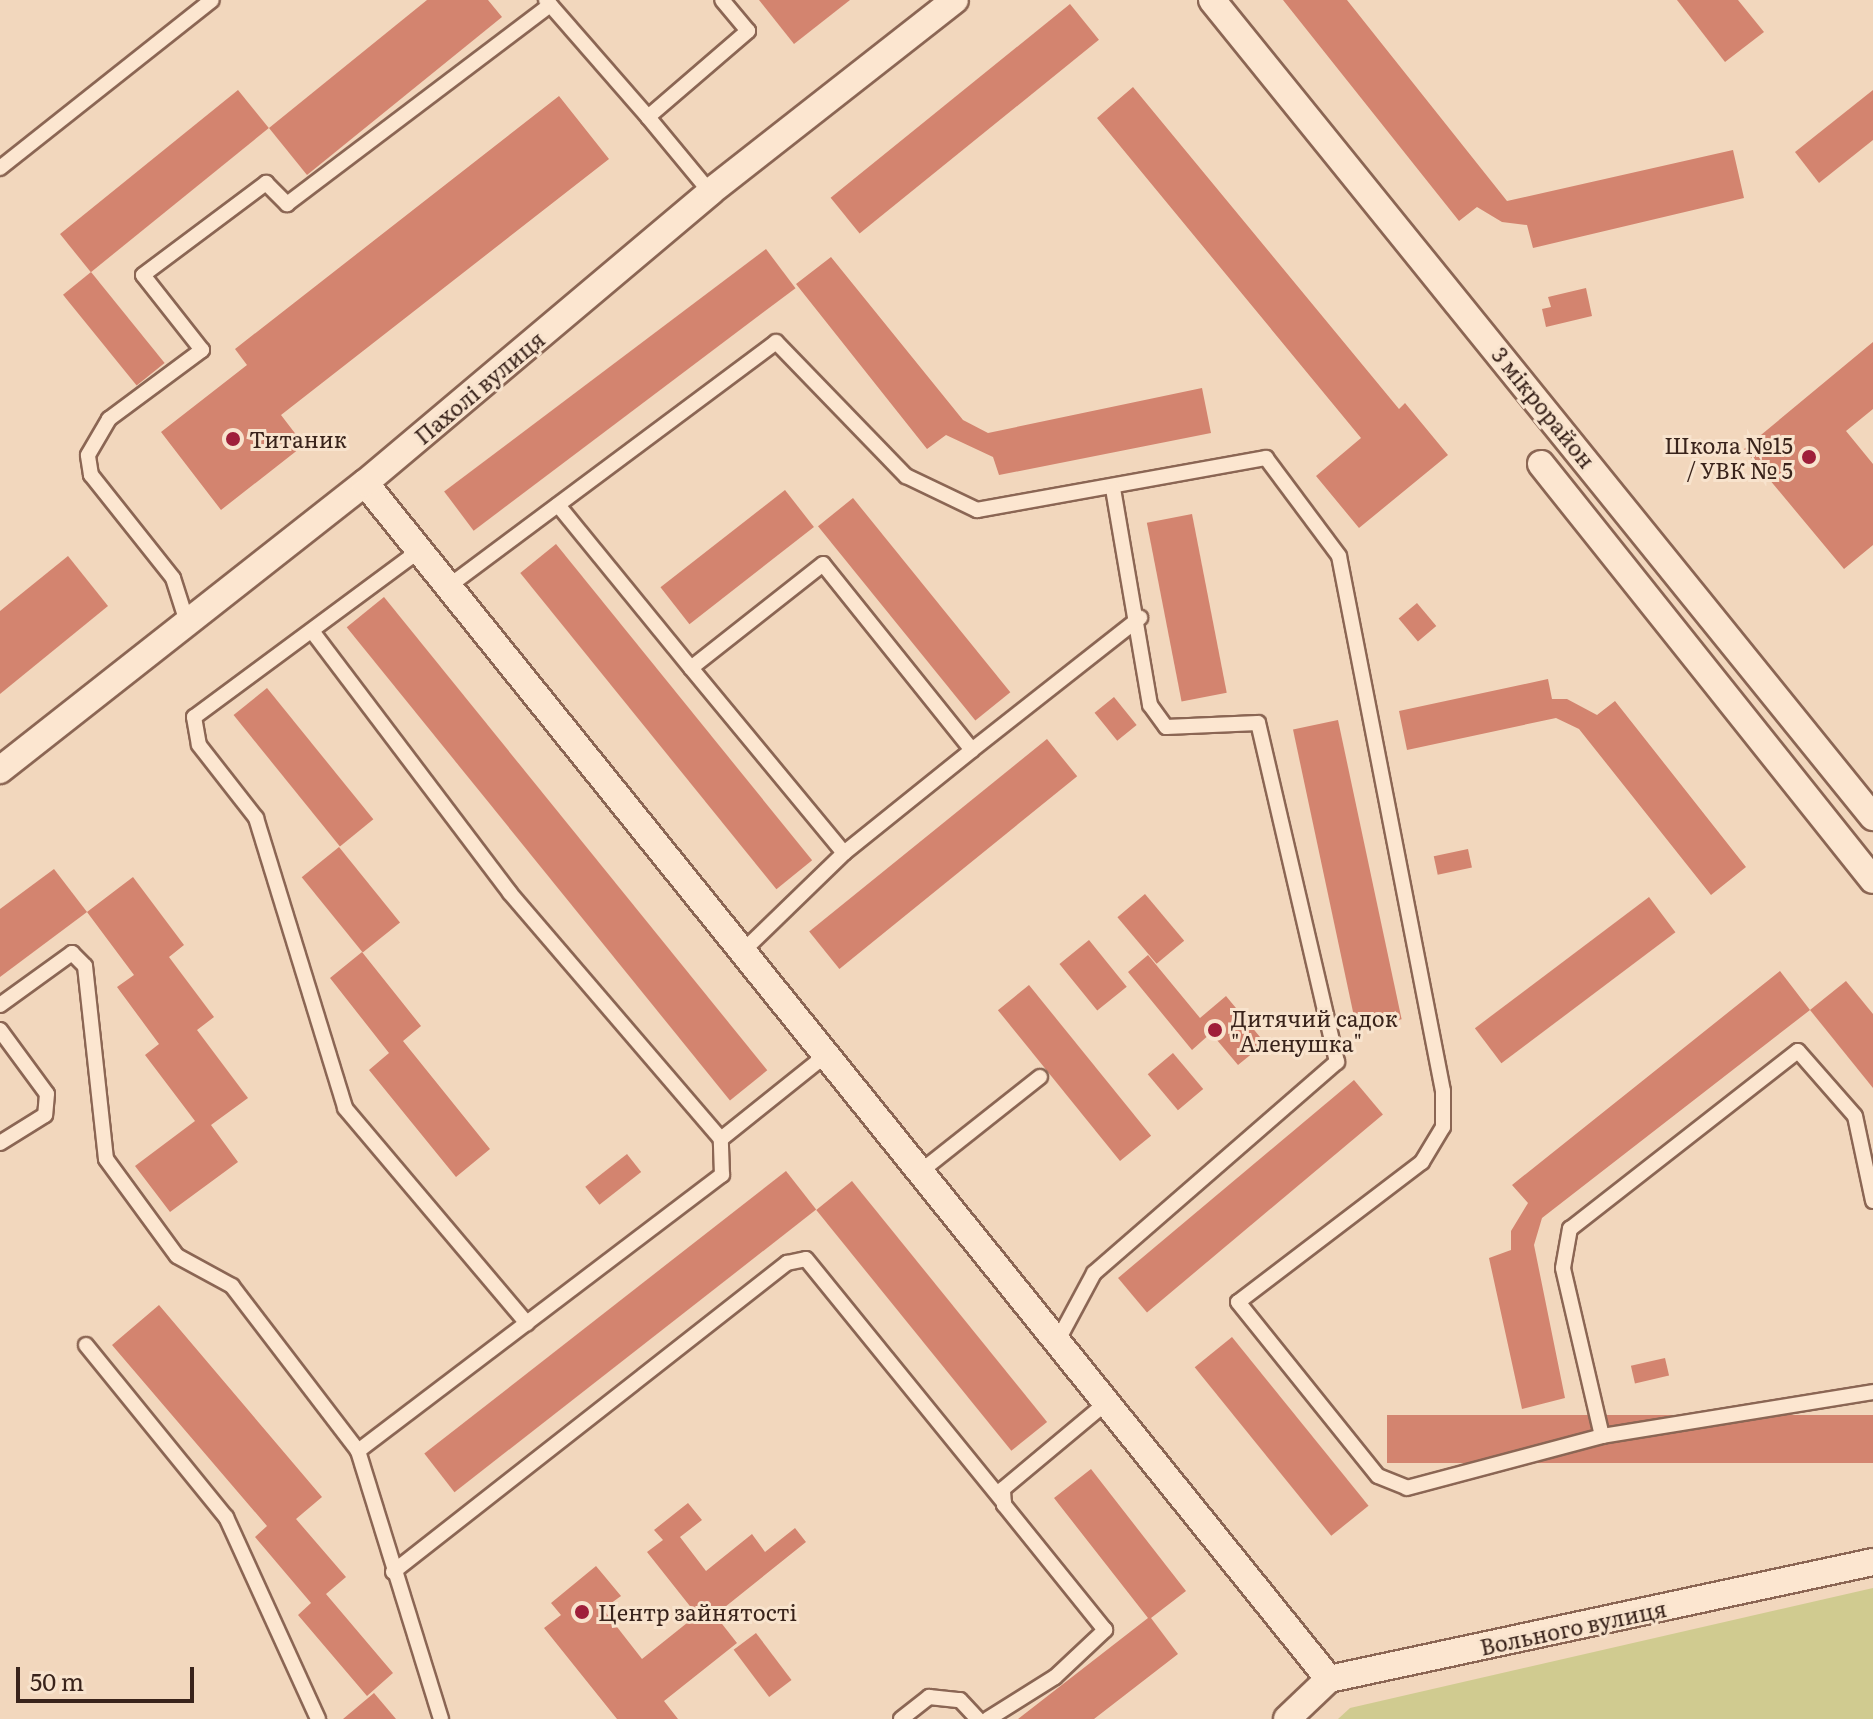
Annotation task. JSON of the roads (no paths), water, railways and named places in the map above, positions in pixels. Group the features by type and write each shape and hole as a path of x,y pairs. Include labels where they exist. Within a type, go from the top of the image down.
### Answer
{"street":[{"name":"Пахолі вулиця","path":"0,770 365,483 710,192 955,0"},
{"name":"3 мікрорайон","path":"1212,0 1873,817"},
{"name":"3 мікрорайон","path":"1541,464 1873,880"},
{"path":"365,483 1329,1679 1287,1719"},
{"name":"Вольного вулиця","path":"1329,1679 1873,1562"}],"lane":[{"path":"0,168 212,0"},
{"path":"648,117 748,31 722,0"},
{"path":"187,622 173,578 91,475 88,455 109,419 202,350 143,275 266,183 287,204 548,2 710,192"},
{"path":"449,586 776,342 906,476 977,510 1113,488 1266,458 1339,556 1443,1091 1443,1127 1422,1162 1238,1302 1378,1476 1407,1488 1602,1436 1873,1392"},
{"path":"1057,1342 1094,1273 1337,1062 1258,723 1166,727 1150,705 1140,618 1113,488"},
{"path":"558,505 844,853"},
{"path":"420,550 194,717 199,745 256,818 345,1108 527,1323"},
{"path":"691,668 823,564 972,750"},
{"path":"743,951 844,853 1140,618"},
{"path":"312,631 510,893 721,1139 722,1175 358,1451"},
{"path":"0,1005 72,953 85,966 106,1159 177,1256 232,1286 358,1451 441,1719"},
{"path":"0,1030 47,1094 45,1115 0,1143"},
{"path":"1602,1436 1563,1268 1570,1229 1798,1051 1855,1116 1873,1201"},
{"path":"721,1139 826,1055"},
{"path":"920,1172 1040,1077"},
{"path":"393,1572 787,1263 806,1259 1105,1630 1055,1677 988,1719"},
{"path":"86,1345 226,1517 318,1719"},
{"path":"1004,1503 1003,1489 1018,1471 1106,1403"},
{"path":"901,1719 929,1697 960,1700 978,1719"}],"place":[{"name":"Титаник","path":"233,439"},
{"name":"Школа №15 / УВК № 5","path":"1809,457"},
{"name":"Дитячий садок \"Аленушка\"","path":"1215,1030"},
{"name":"Центр зайнятості","path":"582,1612"}]}
